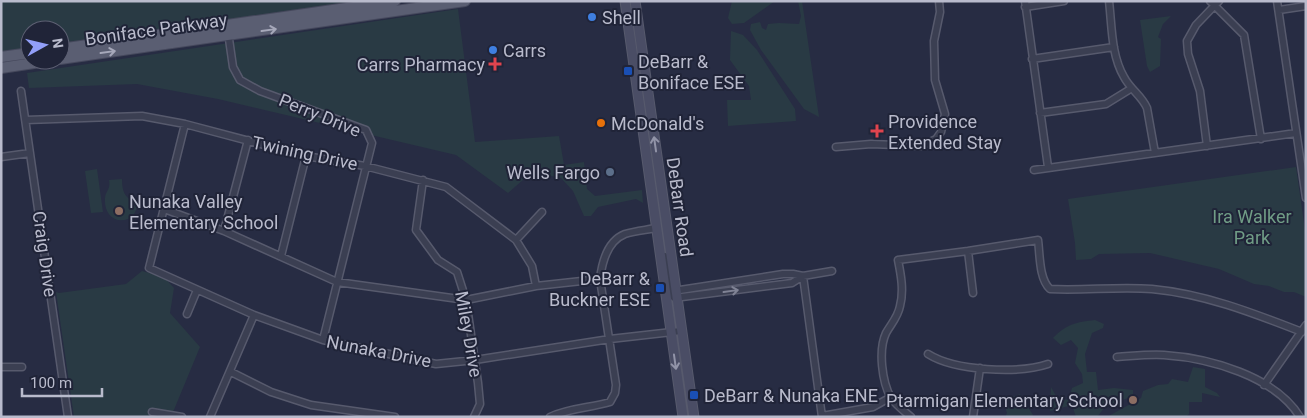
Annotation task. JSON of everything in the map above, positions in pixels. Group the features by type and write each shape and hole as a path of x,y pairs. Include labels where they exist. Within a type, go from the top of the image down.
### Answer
{"main road":[{"name":"Boniface Parkway","path":"70,57 395,1"},
{"name":"Boniface Parkway","path":"70,48 465,1"},
{"name":"DeBarr Road","path":"625,1 683,417"},
{"name":"DeBarr Road","path":"635,1 665,212 674,295 694,417"},
{"path":"1,57 20,54"},
{"path":"1,68 20,65"},
{"path":"646,154 653,163 657,201 665,212"}],"street":[{"path":"836,147 871,144 921,146 936,139 941,132 945,114 935,80 934,41 940,12 939,1"},
{"path":"1048,167 1025,4 1064,1"},
{"path":"1109,1 1114,47 1120,69 1147,108 1156,153"},
{"path":"1277,1 1306,198"},
{"path":"1207,146 1200,91 1188,54 1187,41 1196,24 1215,3 1244,35 1261,138"},
{"path":"1279,10 1306,6"},
{"name":"Perry Drive","path":"227,30 233,67 240,80 260,91 366,130 372,143 323,340"},
{"path":"1032,59 1114,47"},
{"path":"1040,113 1106,104 1132,88"},
{"name":"Craig Drive","path":"22,92 68,417"},
{"name":"Twining Drive","path":"26,120 142,116 185,124 306,156 365,166 446,187 516,240 532,266 536,286"},
{"path":"185,124 164,209 281,256 337,282 466,300 536,286 600,280"},
{"path":"1034,170 1296,133"},
{"path":"224,232 248,140"},
{"path":"1,157 30,153"},
{"path":"281,256 306,156"},
{"name":"Miley Drive","path":"423,180 416,230 438,260 456,272 466,300 480,404 474,417"},
{"name":"Nunaka Drive","path":"164,209 149,268 254,315 323,340 436,364 475,360 610,339 681,331"},
{"path":"516,240 542,212"},
{"path":"550,417 563,411 598,406 610,402 615,393 616,385 610,339 600,280 602,262 610,247 619,237 656,228 664,250 674,295 668,311"},
{"path":"911,417 891,397 883,370 883,343 901,304 901,278 898,260 1038,240 1043,277 1045,285 1050,290 1129,288 1177,292 1236,306 1302,332"},
{"path":"968,251 973,294"},
{"path":"674,295 792,283 803,276 832,271"},
{"path":"803,276 822,416 873,407 891,397"},
{"path":"187,314 197,290"},
{"path":"210,417 254,315"},
{"path":"1264,385 1306,325"},
{"path":"928,354 937,360 950,364 980,368 1030,369 1048,364"},
{"path":"1117,357 1164,355 1206,361 1241,372 1289,401 1300,417"},
{"path":"1,367 22,367"},
{"path":"973,417 980,368"},
{"path":"231,372 270,392 311,405 395,417"},
{"path":"152,412 182,417"}],"green space":[{"path":"1,1 372,1 70,44 70,20 20,20 20,50 1,53"},
{"path":"732,1 775,1 744,23 732,24 728,18"},
{"path":"798,1 802,1 819,117 804,109 761,50 750,30 751,24 760,22 762,28 766,30 768,24 799,24 801,16"},
{"path":"458,9 475,142 559,136 564,165 584,162 587,189 595,196 642,190 643,203 636,199 598,207 591,216 584,216 573,191 561,178 532,172 508,193 456,155 218,99 137,84 29,88 27,73 47,70 70,70 70,67"},
{"path":"1171,16 1163,24 1158,37 1161,39 1160,66 1150,72 1147,66 1140,20"},
{"path":"731,31 743,35 757,50 795,109 796,121 728,126 727,100 751,100 749,86 730,60"},
{"name":"Ira Walker Park","path":"1296,167 1306,237 1306,297 1294,292 1284,292 1269,286 1254,284 1219,269 1150,253 1099,254 1091,259 1076,260 1068,199"},
{"path":"97,169 103,212 91,213 85,171"},
{"path":"122,179 127,197 138,203 132,216 128,219 118,220 108,213 105,199 109,180"},
{"path":"142,271 164,277 174,288 170,313 200,347 171,417 74,417 56,292 126,284"},
{"path":"1095,320 1104,324 1103,328 1092,333 1085,354 1087,372 1096,372 1098,390 1114,388 1133,390 1133,396 1105,407 1097,417 1076,417 1072,405 1050,411 1051,387 1059,401 1069,399 1072,388 1083,383 1082,374 1075,363 1078,348 1071,340 1061,345 1053,338 1072,324"},
{"path":"1193,367 1205,369 1205,387 1217,393 1220,397 1202,393 1202,402 1189,402 1189,414 1186,417 1107,417 1141,398 1143,391 1158,385 1168,384 1172,379 1188,382"},
{"path":"1020,394 1033,415 1032,417 1005,417 1007,413 1003,401"}],"place":[{"name":"Shell","path":"592,17"},
{"name":"Carrs","path":"493,50"},
{"name":"Carrs Pharmacy","path":"495,64"},
{"name":"DeBarr & Boniface ESE","path":"628,71"},
{"name":"McDonald's","path":"601,123"},
{"name":"Providence Extended Stay","path":"877,131"},
{"name":"Wells Fargo","path":"610,172"},
{"name":"Nunaka Valley Elementary School","path":"119,211"},
{"name":"DeBarr & Buckner ESE","path":"660,288"},
{"name":"DeBarr & Nunaka ENE","path":"694,395"},
{"name":"Ptarmigan Elementary School","path":"1133,400"}]}
